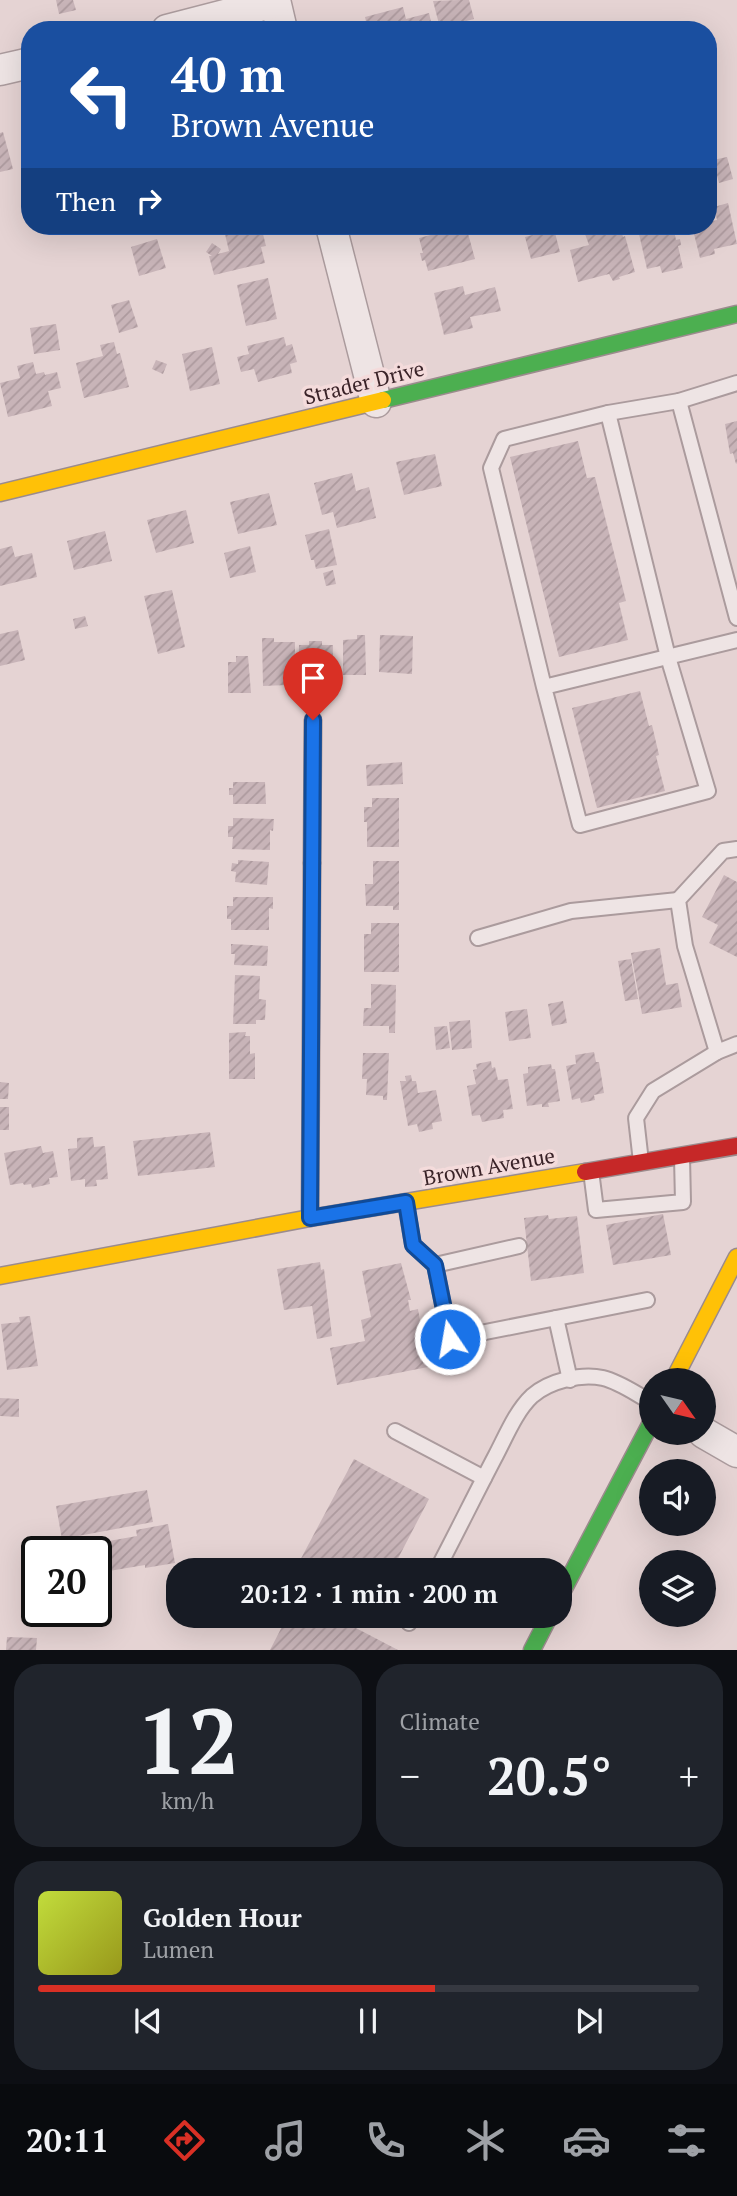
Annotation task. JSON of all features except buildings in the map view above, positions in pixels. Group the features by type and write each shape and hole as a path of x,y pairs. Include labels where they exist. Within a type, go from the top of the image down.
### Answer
{"street":[{"path":"219,21 277,11"},
{"path":"0,70 21,65"},
{"path":"333,235 376,402"},
{"name":"Strader Drive","path":"0,493 737,314"},
{"path":"310,1218 313,720"},
{"name":"Brown Avenue","path":"0,1276 310,1218 737,1146"},
{"path":"680,1368 737,1257"},
{"path":"716,1440 737,1452"},
{"path":"572,1573 639,1446"},
{"path":"532,1650 543,1628"}],"lane":[{"path":"608,414 668,657 708,791 580,825 491,468 504,439 608,414 679,401 737,383"},
{"path":"679,401 737,618"},
{"path":"544,687 737,640"},
{"path":"478,938 570,911 678,900 723,851 737,849"},
{"path":"678,900 685,946 718,1052"},
{"path":"641,1163 636,1118 653,1091 718,1052 737,1044"},
{"path":"591,1171 596,1210 683,1202 681,1156"},
{"path":"406,1202 413,1245 435,1265 450,1339 646,1300"},
{"path":"435,1265 519,1246"},
{"path":"556,1318 570,1380"},
{"path":"443,1558 520,1412 531,1397 545,1387 588,1377 604,1378 639,1396"},
{"path":"395,1431 484,1478"}],"traffic: fast":[{"path":"383,400 737,314"},
{"path":"312,863 313,720"},
{"path":"572,1573 639,1446"},
{"path":"532,1650 543,1628"}],"traffic: slow":[{"path":"0,493 383,400"},
{"path":"310,1218 312,863"},
{"path":"0,1276 310,1218 585,1172"},
{"path":"680,1368 737,1257"}],"traffic: jam":[{"path":"585,1172 737,1146"}],"route":[{"path":"313,720 310,1218 406,1202 413,1245 435,1265 450,1339"}]}
